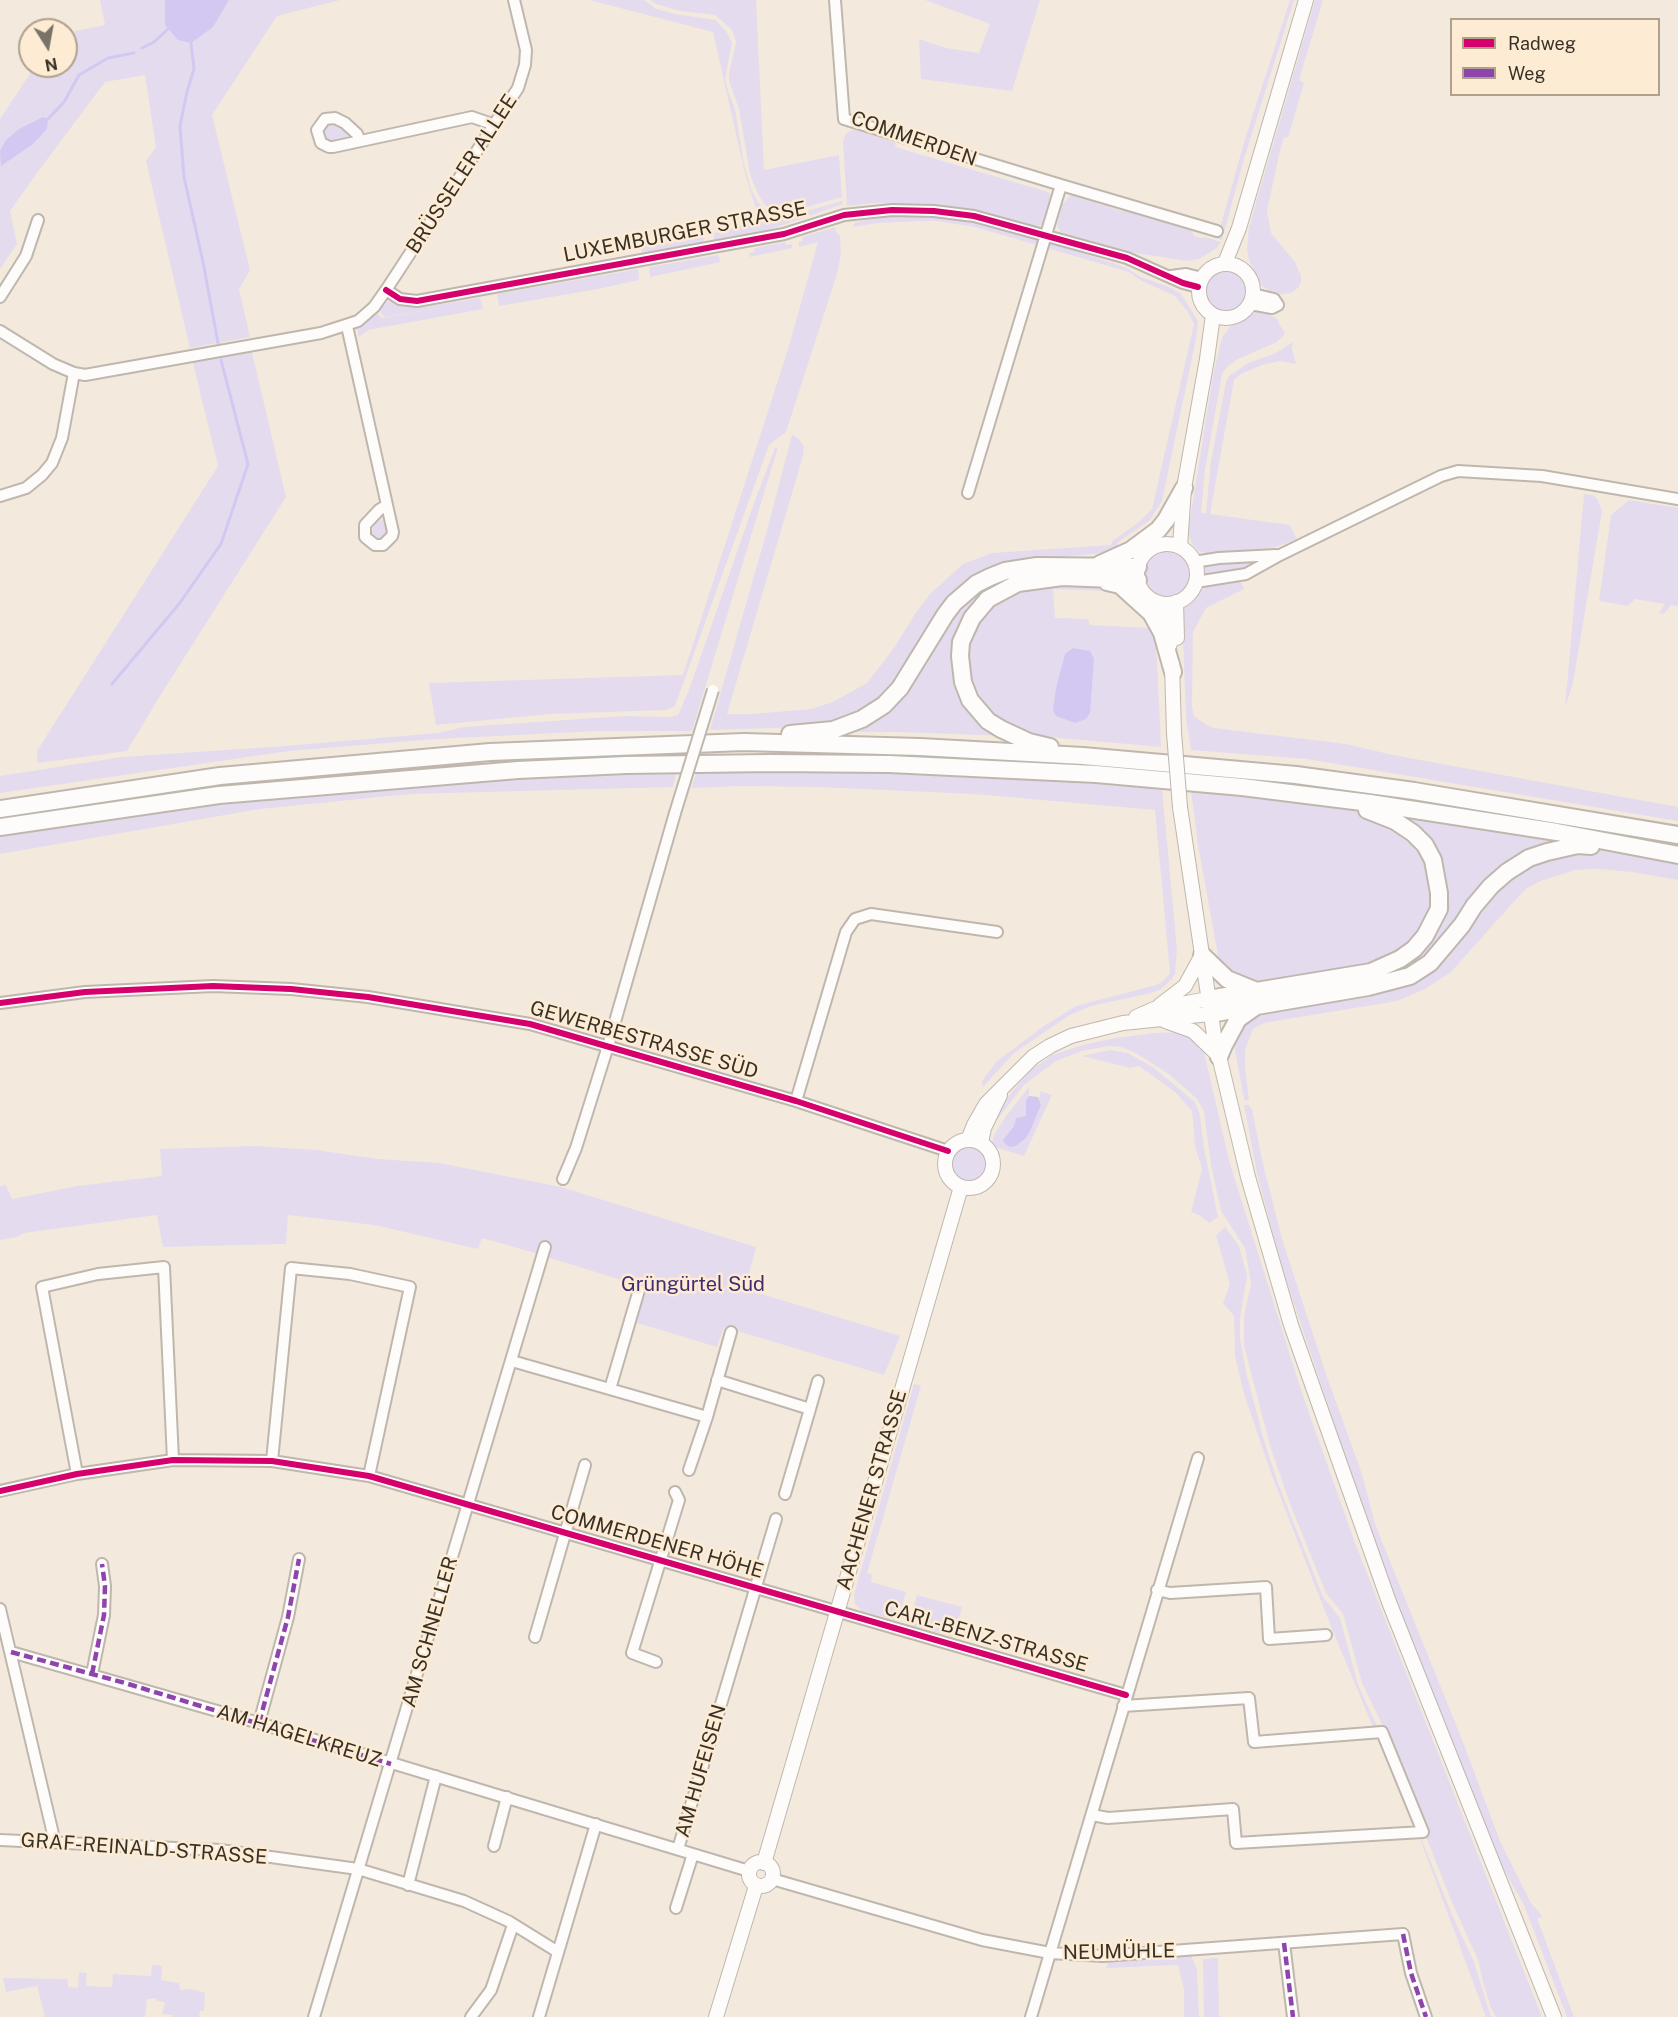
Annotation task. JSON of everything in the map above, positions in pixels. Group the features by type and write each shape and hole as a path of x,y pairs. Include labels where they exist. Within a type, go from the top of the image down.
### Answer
{"highway":[{"path":"1083,756 1029,742 988,721 978,711 966,691 961,672 961,642 972,618 988,599 1000,591 1018,583 1093,572 1131,550 1158,530 1184,488"},
{"path":"744,742 778,734 833,730 871,714 900,688 945,615 966,592 976,584 1005,571 1037,566 1093,572 1138,573"},
{"path":"1093,572 1120,585 1151,613 1162,633 1173,672"},
{"path":"0,809 243,773 490,752 744,742 920,747 1083,756 1284,774 1362,783 1678,835"},
{"path":"0,827 219,795 518,770 626,765 889,764 1096,774 1295,794 1557,832 1675,854"},
{"path":"1220,1057 1238,1019 1258,998 1386,967 1414,949 1432,925 1439,909 1439,886 1433,860 1425,845 1413,832 1395,820 1363,809 1295,794"},
{"path":"1209,1006 1258,998 1368,987 1395,981 1420,971 1430,963 1462,925 1491,886 1507,872 1530,858 1578,845 1675,854"},
{"path":"1202,955 1227,979 1258,998"}],"main road":[{"path":"1231,264 1239,228 1306,0"},
{"path":"1231,264 1250,277 1251,299 1238,315 1218,316 1202,303 1200,283 1211,268 1231,264"},
{"path":"1176,546 1207,359 1218,316"},
{"path":"1176,546 1188,552 1194,562 1196,582 1188,595 1176,602 1160,603 1147,596 1141,589 1138,573 1146,552 1154,547 1176,546"},
{"path":"1173,672 1177,646 1176,602"},
{"path":"1160,603 1169,630 1180,807 1209,1006 1248,1177 1291,1325 1389,1602 1554,2017"},
{"path":"1156,1014 1185,986 1202,955"},
{"path":"974,1141 984,1128 1007,1082 1033,1057 1050,1046 1071,1036 1156,1014 1209,1006"},
{"path":"1156,1014 1193,1031 1220,1057"},
{"path":"974,1141 988,1150 993,1160 990,1176 978,1187 961,1187 955,1184 946,1173 945,1159 948,1151 957,1143 974,1141"},
{"name":"AACHENER STRASSE","path":"764,1863 961,1187"},
{"path":"764,1863 771,1869 772,1879 767,1885 756,1886 751,1881 749,1870 755,1864 764,1863"},
{"path":"716,2017 756,1886"}],"street":[{"name":"BRÜSSELER ALLEE","path":"0,331 53,364 74,373 98,374 321,333 358,321 374,307 386,290 518,88 525,65 525,47 514,0"},
{"name":"COMMERDEN","path":"835,0 844,119 1217,231"},
{"path":"360,141 472,117 495,125"},
{"path":"968,494 1061,185"},
{"name":"LUXEMBURGER STRASSE","path":"386,290 400,299 417,301 784,234 844,215 892,210 934,211 974,216 1127,258 1183,283 1200,283"},
{"path":"0,297 26,256 38,220"},
{"path":"347,326 387,505"},
{"path":"0,496 26,488 52,463 62,438 74,373"},
{"path":"1196,582 1246,574 1441,476 1458,471 1542,476 1678,500"},
{"path":"1194,562 1220,558 1280,555"},
{"name":"GEWERBESTRASSE SÜD","path":"563,1179 576,1148 608,1046 713,690"},
{"path":"796,1101 846,932 855,920 871,914 996,932"},
{"name":"GEWERBESTRASSE SÜD","path":"0,1003 85,992 213,986 291,989 364,996 530,1023 796,1101 948,1151"},
{"name":"AM SCHNELLER","path":"314,2017 545,1247"},
{"path":"77,1474 42,1287 99,1274 164,1267 172,1460"},
{"path":"272,1461 291,1268 350,1274 410,1287 369,1476"},
{"path":"610,1389 639,1290"},
{"path":"689,1470 731,1332"},
{"path":"512,1361 707,1417"},
{"path":"717,1380 810,1409"},
{"path":"785,1494 818,1381"},
{"path":"1031,2017 1198,1458"},
{"name":"COMMERDENER HÖHE","path":"0,1491 77,1474 172,1460 272,1461 369,1476 837,1611"},
{"name":"COMMERDENER HÖHE","path":"535,1637 585,1465"},
{"name":"COMMERDENER HÖHE","path":"656,1662 632,1653 679,1500 675,1492"},
{"name":"COMMERDENER HÖHE","path":"724,1692 776,1520"},
{"path":"259,1723 288,1617 299,1559"},
{"path":"92,1674 104,1615 105,1586 102,1564"},
{"path":"1157,1590 1170,1593 1266,1587 1269,1639 1326,1635"},
{"path":"0,1609 51,1823 53,1842"},
{"name":"CARL-BENZ-STRASSE","path":"837,1611 1125,1700 1249,1698 1254,1742 1382,1732 1423,1832 1236,1843 1233,1809 1108,1818 1092,1815"},
{"name":"AM HAGELKREUZ","path":"11,1652 259,1723 749,1870"},
{"name":"AM HUFEISEN","path":"678,1849 724,1692"},
{"path":"408,1885 436,1776"},
{"path":"494,1846 507,1797"},
{"path":"539,2017 596,1824"},
{"name":"GRAF-REINALD-STRASSE","path":"0,1840 220,1850 358,1869 464,1901 513,1925 558,1952"},
{"path":"676,1908 693,1854"},
{"name":"NEUMÜHLE","path":"772,1879 982,1940 1050,1953 1103,1956 1403,1934 1411,1973 1426,2017"},
{"path":"471,2017 491,1990 513,1925"},
{"path":"1284,1942 1293,2017"}],"green space":[{"path":"100,0 340,0 277,16 212,115 250,270 239,289 250,337 190,348 146,161 156,147 145,75 105,82 10,211 17,244 0,269 0,119 27,78 78,78 78,31 105,25"},
{"path":"589,0 644,0 657,9 675,14 716,20 728,34 732,43 725,79 735,109 744,165 752,192 760,205 771,215 783,218 842,201 843,204 772,229 714,241 714,233 760,221 745,174 713,32"},
{"path":"650,0 756,0 764,170 839,155 842,197 782,214 773,212 765,205 750,174 739,109 729,81 736,42 732,30 715,15 680,11"},
{"path":"925,0 1040,0 1012,91 921,79 919,39 946,48 979,53 990,24"},
{"path":"1290,0 1294,0 1244,159 1222,240 1209,236 1210,233 1218,235 1245,139"},
{"path":"1315,0 1323,0 1299,80 1304,83 1288,138 1284,137 1267,211 1271,233 1295,262 1301,282 1298,288 1291,293 1276,295 1262,286 1249,260 1247,250 1249,227"},
{"path":"328,124 348,132 348,139 333,142 325,139 322,127"},
{"path":"855,129 896,143 895,147 1048,192 1051,202 1044,223 1038,227 977,211 929,204 874,203 847,206 843,142 846,133"},
{"path":"1071,195 1122,211 1127,209 1190,227 1194,236 1221,242 1217,248 1199,259 1188,261 1135,253 1068,236 1060,232 1057,225 1062,205"},
{"path":"923,216 975,222 1044,240 1127,268 1141,277 1181,294 1198,321 1162,501 1149,521 1117,543 1119,549 1095,554 1020,560 982,573 896,682 881,698 847,719 808,727 710,730 792,435 798,438 804,446 803,456 727,714 811,709 833,702 867,683 894,648 930,594 963,564 992,553 1111,545 1112,541 1139,522 1152,509 1194,324 1188,312 1175,296 1140,280 1129,272 975,227 920,221 852,227 856,222 885,217"},
{"path":"836,227 835,230 840,236 841,252 838,271 786,432 769,445 675,706 666,710 550,714 436,725 429,683 683,675 789,346 818,242 799,247 799,242 803,241 802,237"},
{"path":"703,236 704,243 642,255 641,247"},
{"path":"785,242 785,245 792,244 792,248 750,257 749,253 754,252 755,248"},
{"path":"718,255 721,262 650,277 649,267"},
{"path":"1226,268 1242,275 1249,291 1242,307 1226,314 1210,307 1203,291 1210,275"},
{"path":"638,269 639,280 499,306 497,294"},
{"path":"480,298 483,309 368,330 359,337 356,325 375,311 382,318 446,307 385,317 377,308 385,302 392,301 423,307"},
{"path":"1264,311 1277,319 1285,334 1277,342 1236,360 1222,374 1205,470 1201,513 1206,513 1211,461 1229,376 1248,363 1274,354 1293,342 1292,349 1296,364 1280,361 1262,365 1241,374 1234,380 1210,514 1290,525 1297,539 1275,547 1248,551 1207,553 1198,551 1192,544 1188,532 1213,375 1222,338 1231,325 1242,321 1252,312"},
{"path":"251,348 286,497 127,751 38,763 37,751 218,466 192,359"},
{"path":"778,447 692,731 599,731 436,739 289,751 0,793 0,776 122,757 438,733 464,727 625,716 670,717 678,715 689,690 753,506 775,448"},
{"path":"1584,494 1593,495 1598,500 1602,511 1573,683 1565,708"},
{"path":"1629,500 1678,508 1678,606 1671,605 1664,614 1659,613 1665,604 1635,599 1628,606 1599,601 1611,515"},
{"path":"381,518 387,527 387,536 383,539 376,539 372,533 373,527"},
{"path":"1162,550 1172,550 1187,560 1191,574 1190,583 1181,594 1172,598 1162,598 1147,588 1143,579 1143,569 1153,554"},
{"path":"1265,559 1244,570 1202,577 1202,565"},
{"path":"1029,569 982,600 957,676 1008,736 842,732 860,724 972,591"},
{"path":"1240,580 1244,589 1206,608 1193,632 1192,707 1194,716 1205,724 1214,728 1346,744 1393,755 1678,807 1678,821 1307,759 1191,750 1186,718 1183,604 1206,587"},
{"path":"1045,584 1110,587 1111,591 1053,589 1055,618 1088,619 1090,625 1151,628 1155,639 1157,661 1161,747 1037,736 1010,727 997,719 978,697 967,656 973,632 983,613 1006,594"},
{"path":"842,771 963,774 1162,789 1177,949 1175,974 1172,979 1161,989 1151,993 1091,1006 1070,1015 1014,1053 983,1087 982,1081 996,1062 1044,1026 1076,1006 1156,985 1170,973 1155,810 974,794 818,787 691,788 697,772"},
{"path":"676,773 673,787 410,794 260,809 0,854 0,837 321,790 508,777"},
{"path":"1191,790 1344,809 1369,814 1404,830 1430,865 1437,894 1429,919 1396,958 1344,972 1306,974 1261,982 1248,983 1234,977 1219,961 1198,845"},
{"path":"1397,816 1571,843 1528,855 1413,970 1299,990 1408,963 1423,950 1447,893"},
{"path":"1571,850 1602,851 1678,862 1678,880 1632,872 1598,869 1575,870 1527,888 1450,973 1425,989 1397,1001 1264,1023 1253,1029 1245,1050 1249,1099 1246,1101 1244,1099 1233,1040 1247,1014 1394,985 1468,924 1516,870"},
{"path":"1180,1032 1189,1034 1203,1048 1230,1164 1302,1393 1355,1543 1542,2017 1496,2017 1491,2008 1478,1960 1451,1900 1380,1720 1362,1683 1343,1614 1326,1593 1292,1509 1271,1449 1244,1346 1244,1315 1251,1284 1245,1248 1221,1211 1211,1165 1204,1112 1197,1099 1170,1075 1136,1053 1121,1047 1109,1046 1082,1051 1056,1061 1024,1085 993,1125 990,1123 1006,1099 1031,1070 1052,1055 1115,1038"},
{"path":"1110,1050 1128,1053 1154,1068 1195,1102 1200,1115 1218,1217 1209,1223 1191,1212 1202,1169 1195,1146 1192,1111 1175,1092 1139,1066 1130,1068 1082,1056"},
{"path":"1029,1087 1026,1116 1016,1118 1014,1126 1006,1136 1010,1147 1016,1146 1026,1138 1038,1112 1040,1091 1052,1095 1024,1156 991,1146 994,1135 1006,1116"},
{"path":"1244,1105 1252,1109 1282,1239 1327,1377 1362,1474 1375,1524 1463,1742 1500,1841 1531,1903 1543,1917 1537,1918 1574,2017 1567,2017 1524,1905 1502,1867 1391,1592 1282,1268 1257,1173"},
{"name":"Grüngürtel Süd","path":"255,1146 439,1163 561,1187 756,1247 745,1289 900,1336 884,1375 724,1327 717,1347 631,1321 641,1286 521,1249 482,1238 478,1249 374,1225 288,1215 286,1244 163,1247 157,1215 24,1233 17,1237 0,1240 0,1186 6,1185 12,1199 77,1186 162,1176 160,1149"},
{"path":"967,1146 980,1151 985,1164 980,1177 967,1182 954,1177 949,1164 954,1151"},
{"path":"1225,1227 1239,1246 1247,1275 1240,1319 1240,1338 1246,1372 1265,1444 1323,1597 1340,1618 1358,1685 1377,1726 1373,1727 1332,1629 1271,1473 1244,1394 1235,1356 1234,1316 1223,1303 1230,1285 1216,1235"},
{"path":"914,1384 921,1386 867,1573 872,1574 871,1582 906,1592 898,1621 862,1611 855,1604 854,1595"},
{"path":"917,1595 962,1607 954,1637 909,1625"},
{"path":"1380,1737 1453,1917 1474,1962 1491,2017 1486,2017 1419,1836 1377,1738"},
{"path":"1191,1955 1197,1970 1199,2017 1184,2017 1184,1990 1178,1965 1106,1968 1109,1961"},
{"path":"1218,1958 1219,2017 1204,2017 1203,1959"},
{"path":"152,1965 162,1966 161,1980 179,1983 180,1990 191,1989 205,1993 204,2011 200,2011 199,2017 173,2017 173,2015 162,2014 165,2002 157,2001 156,1998 147,1999 145,2017 45,2017 37,1986 6,1992 3,1978 67,1979 68,1987 78,1988 79,1972 87,1973 86,1986 112,1987 113,1974 151,1976"}],"shaded area":[{"path":"165,0 229,0 213,27 191,43 178,40 165,25"},
{"path":"43,117 48,119 47,129 33,144 1,166 0,151 6,140 19,129"},
{"path":"1073,648 1090,651 1094,659 1090,713 1086,719 1075,723 1056,716 1053,710 1065,654"},
{"path":"1029,1096 1038,1097 1041,1105 1026,1138 1016,1146 1010,1147 1003,1140 1014,1126 1016,1118 1026,1116 1026,1100"}],"waterway":[{"path":"142,48 154,42 168,29"},
{"path":"191,43 194,69 180,126 184,177 218,343"},
{"path":"48,119 64,102 79,75 108,58 134,53"},
{"path":"112,684 179,604 221,544 248,464 221,360"}],"marked path":[{"path":"259,1723 288,1617 299,1559"},
{"path":"92,1674 104,1615 105,1586 102,1564"},
{"path":"11,1652 125,1683 391,1764"},
{"path":"1403,1934 1411,1973 1426,2017"},
{"path":"1284,1943 1293,2017"}],"cycle path":[{"path":"386,290 400,299 417,301 784,234 844,215 892,210 934,211 974,216 1127,258 1183,283 1198,287"},
{"path":"0,1003 85,992 213,986 291,989 368,997 530,1024 796,1101 948,1151"},
{"path":"0,1491 77,1474 173,1460 272,1461 369,1476 1126,1695"}]}
